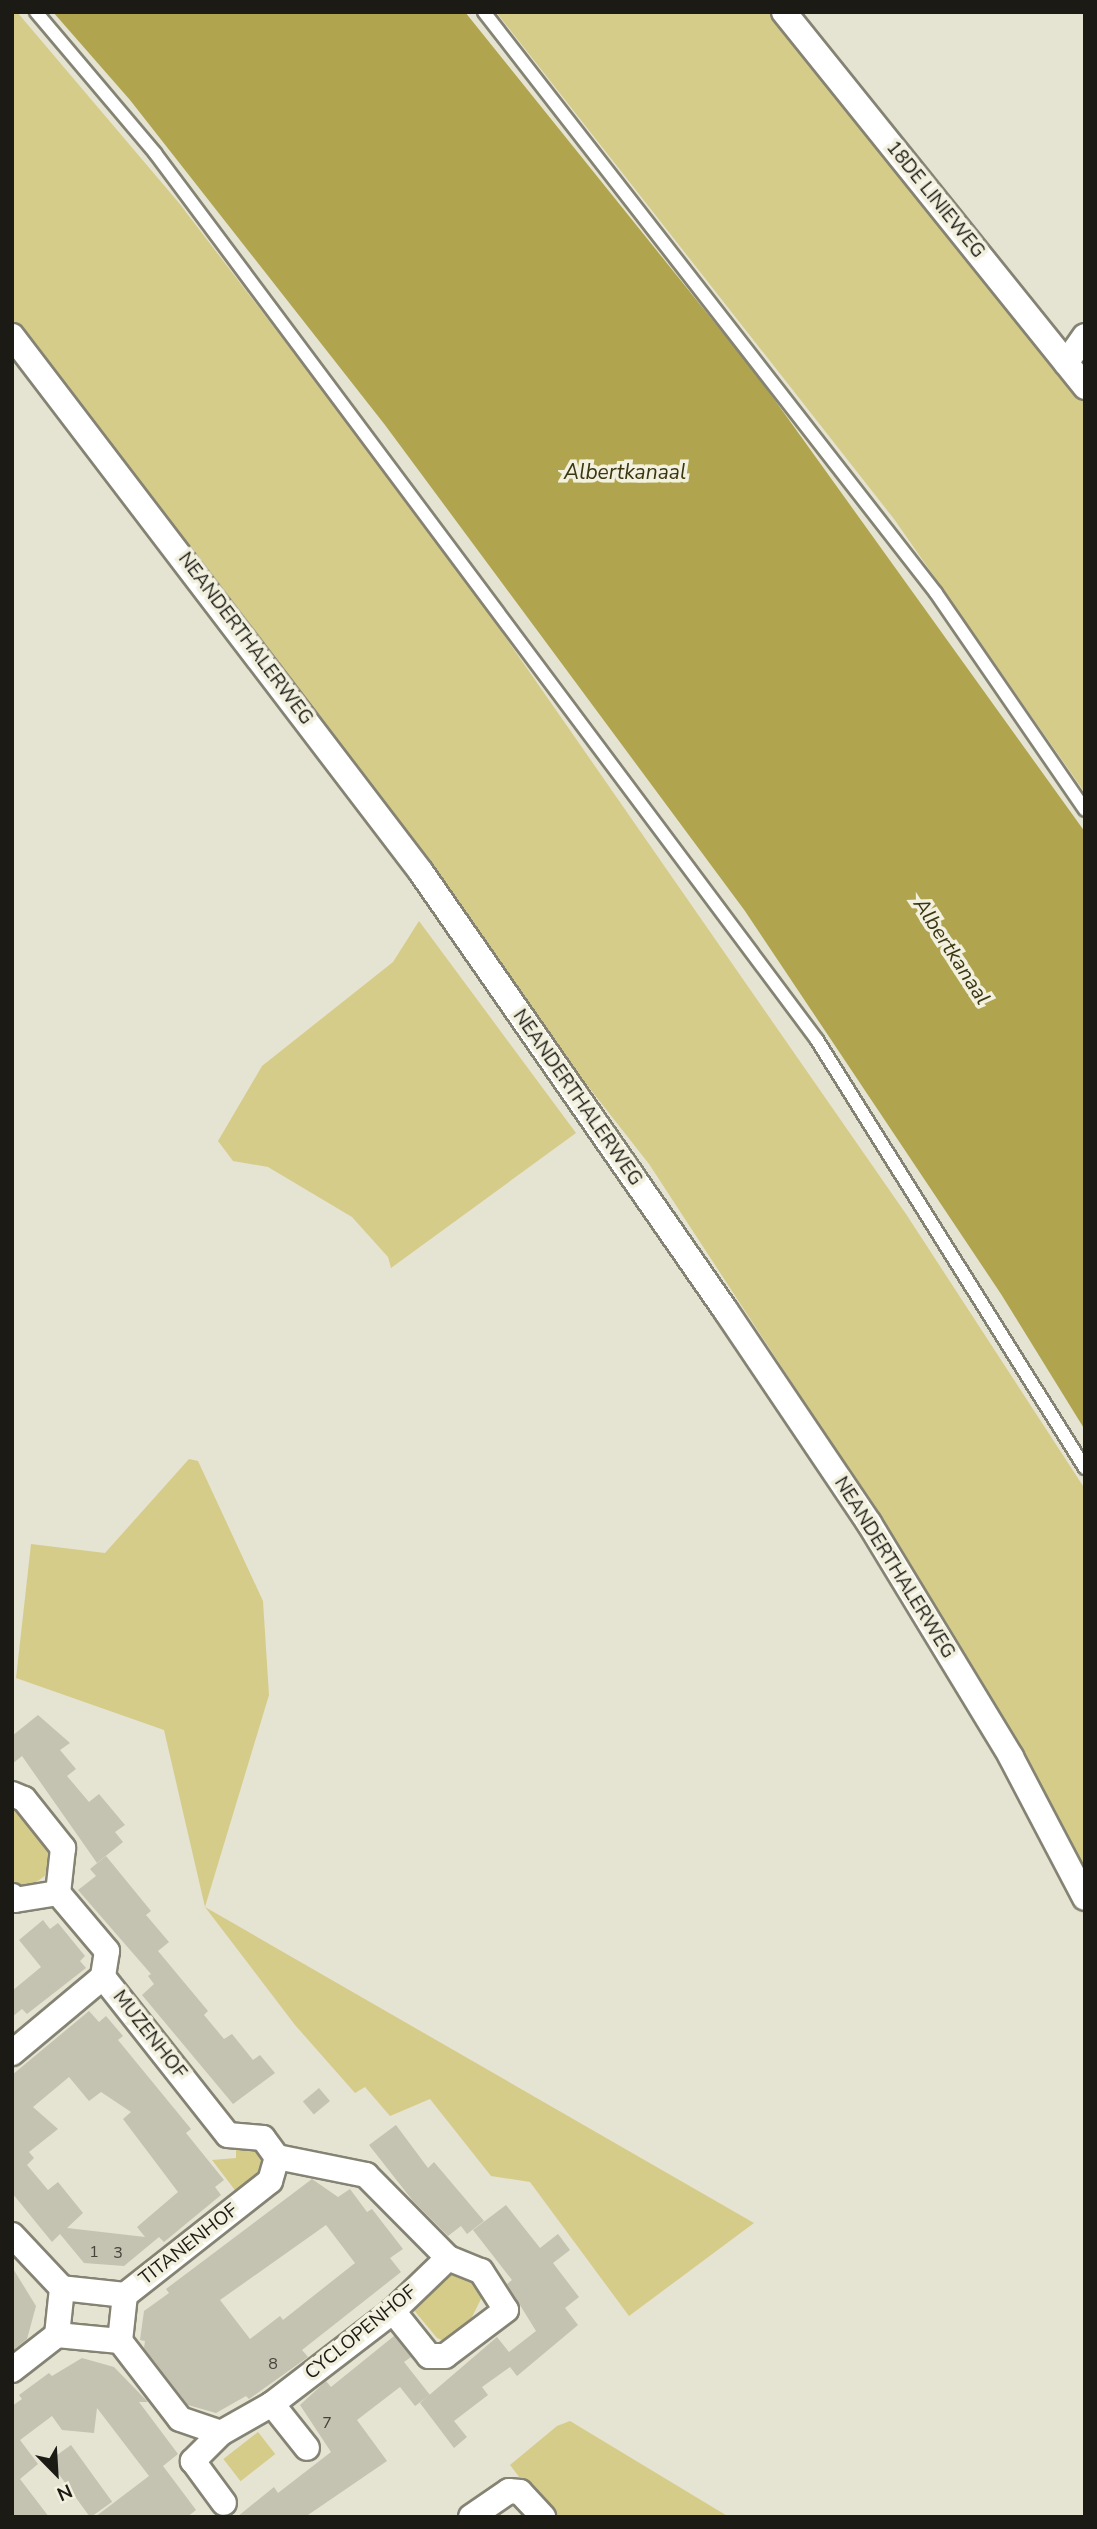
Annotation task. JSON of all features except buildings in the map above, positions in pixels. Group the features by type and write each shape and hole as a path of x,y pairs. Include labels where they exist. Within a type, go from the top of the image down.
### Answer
{"street":[{"name":"18DE LINIEWEG","path":"784,12 1085,387"},
{"name":"NEANDERTHALERWEG","path":"12,336 421,873 726,1311 883,1547 1011,1757 1085,1898"},
{"path":"1066,363 1085,336"},
{"path":"12,1794 24,1800 62,1848 58,1893 15,1900 12,1896"},
{"name":"MUZENHOF","path":"58,1893 107,1951 103,1977 228,2135 263,2138 277,2157"},
{"path":"12,2053 103,1977"},
{"path":"277,2157 366,2175 448,2258 481,2271 506,2310 444,2356 429,2356 393,2311"},
{"name":"TITANENHOF","path":"62,2287 125,2295 270,2181 277,2157"},
{"path":"12,2235 62,2287 57,2335"},
{"name":"CYCLOPENHOF","path":"224,2502 193,2460 220,2433 272,2404 393,2311 448,2258"},
{"path":"125,2295 120,2341 180,2419 220,2433"},
{"path":"12,2370 57,2335 120,2341"},
{"path":"272,2404 307,2448"},
{"path":"471,2517 509,2491 530,2499 544,2517"}],"lane":[{"path":"36,12 155,153 817,1040 1085,1468"},
{"path":"485,12 936,593 1085,810"}],"shaded area":[{"path":"12,12 17,12 179,203 449,556 906,1214 1085,1489 1085,1874 800,1395 649,1164 470,936 12,326"},
{"path":"496,12 780,12 1085,392 1085,793 894,519"},
{"path":"419,921 576,1133 391,1268 388,1257 352,1217 268,1167 233,1161 218,1141 262,1066 393,962"},
{"path":"189,1459 198,1461 263,1601 269,1695 205,1907 164,1730 16,1678 31,1544 105,1553"},
{"path":"12,1808 22,1809 55,1852 55,1868 30,1887 12,1883"},
{"path":"205,1907 754,2223 629,2316 530,2182 491,2176 430,2099 390,2116 365,2087 355,2093 295,2025"},
{"path":"256,2141 263,2153 257,2184 241,2198 212,2160 236,2158 236,2142"},
{"path":"448,2271 473,2279 482,2297 462,2337 451,2344 437,2338 408,2303"},
{"path":"570,2421 729,2517 550,2517 510,2465 557,2426"},
{"path":"258,2432 275,2454 241,2481 223,2459"}],"water":[{"name":"Albertkanaal","path":"53,12 465,12 756,374 1085,832 1085,1430 1001,1294 745,911 385,425 130,100"}]}
